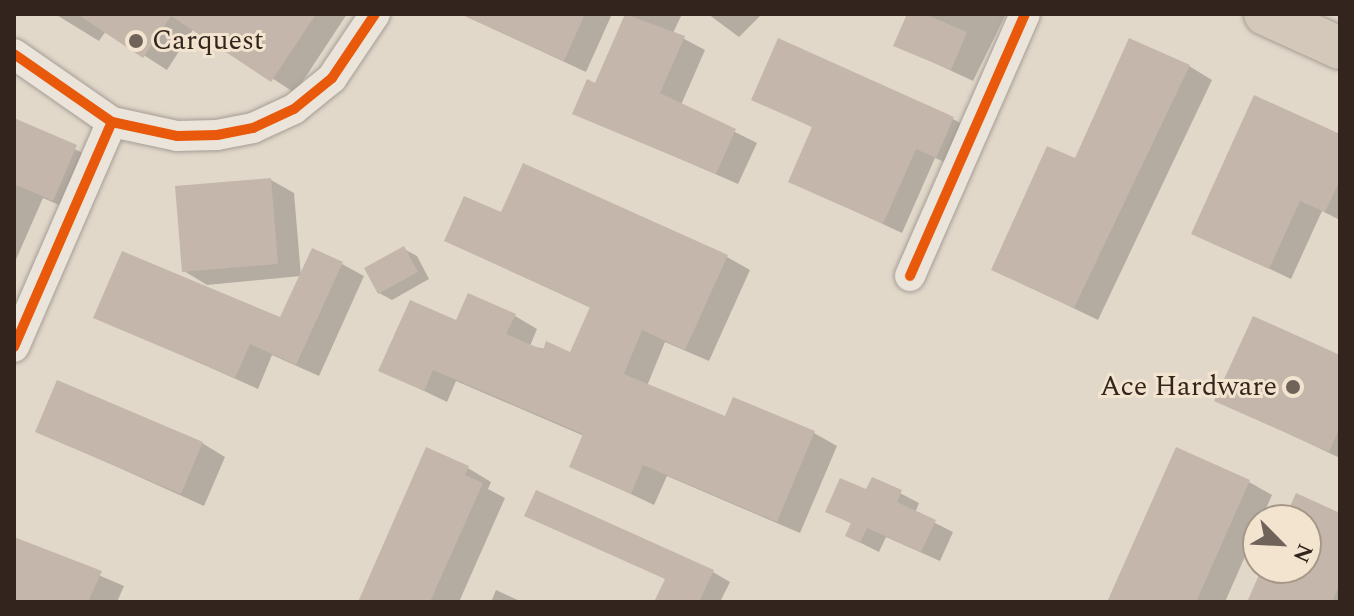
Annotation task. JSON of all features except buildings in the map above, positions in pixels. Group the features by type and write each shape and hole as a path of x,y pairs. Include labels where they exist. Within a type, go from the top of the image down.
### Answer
{"highway":[{"path":"1265,14 1340,48"}],"street":[{"path":"14,54 112,122 177,136 253,128 294,109 332,78 375,14"},
{"path":"910,276 1025,14"},
{"path":"14,347 112,122"}],"cycle path":[{"path":"14,54 112,122 177,136 217,135 253,128 294,109 332,78 375,14"},
{"path":"910,276 1025,14"},
{"path":"14,347 112,122"}],"place":[{"name":"Carquest","path":"136,41"},
{"name":"Ace Hardware","path":"1293,387"}]}
